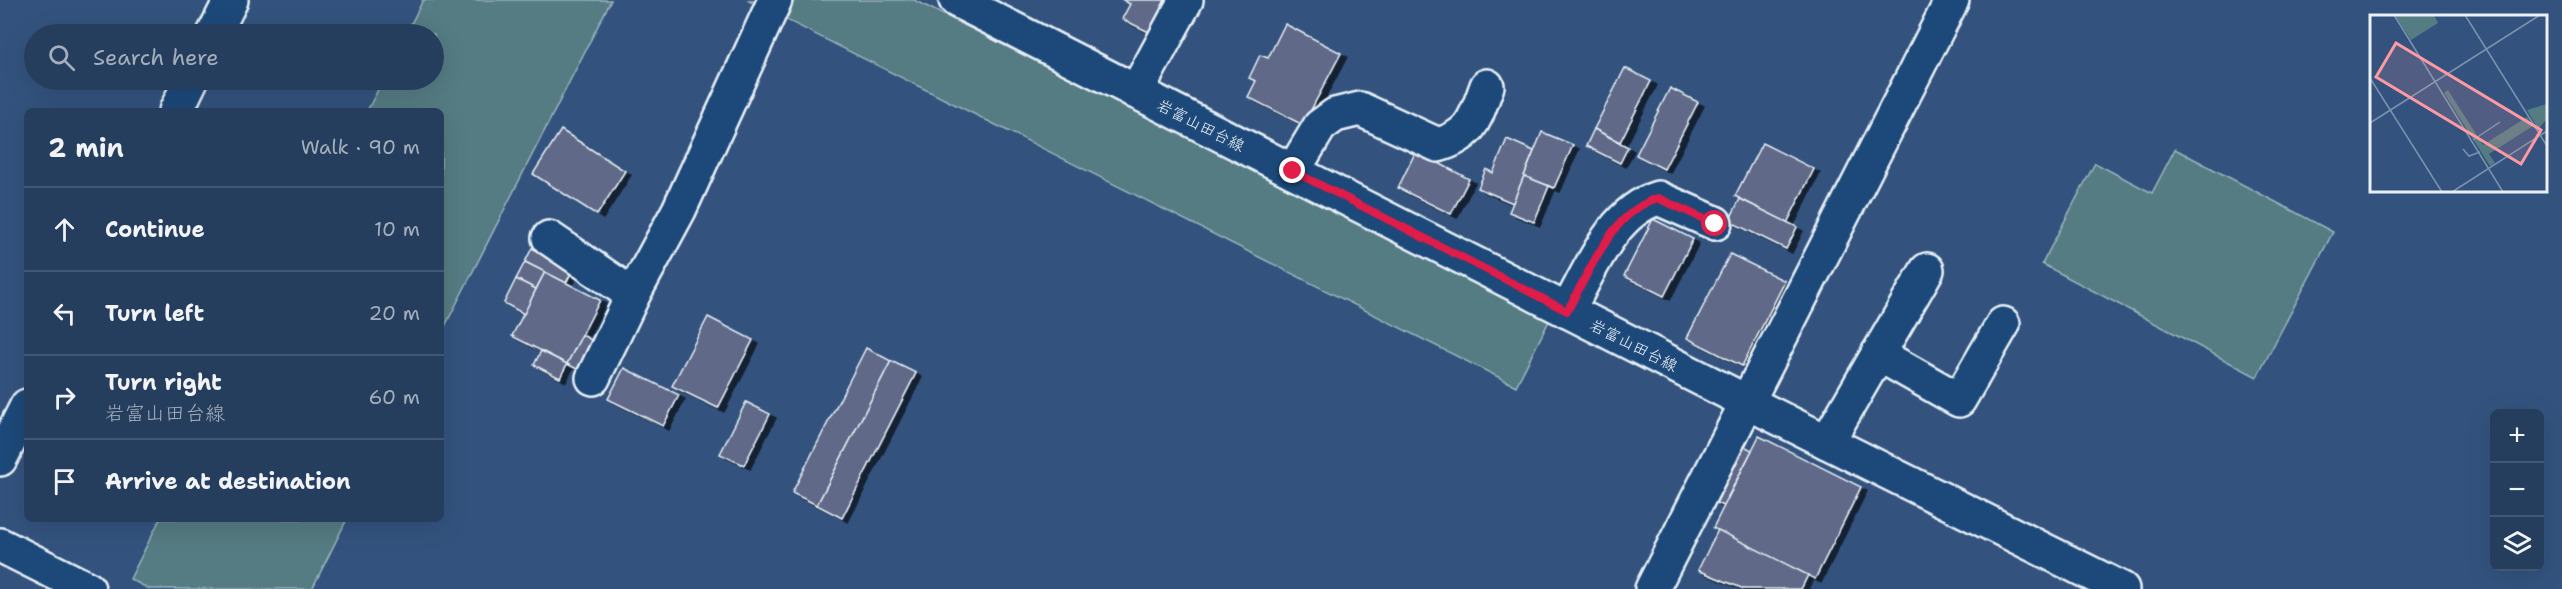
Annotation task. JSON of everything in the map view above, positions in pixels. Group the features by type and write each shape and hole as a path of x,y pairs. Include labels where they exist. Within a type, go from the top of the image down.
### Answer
{"main road":[{"path":"219,24 231,0"},
{"path":"593,378 633,295 679,210 775,0"},
{"name":"岩富山田台線","path":"956,0 1745,401 2122,589"},
{"path":"1136,92 1186,0"},
{"path":"1652,589 1745,401 1952,0"},
{"path":"1293,171 1320,126 1335,115 1360,109 1438,146 1454,141 1470,129 1487,86"},
{"path":"177,108 186,90"},
{"path":"1567,311 1616,226 1642,203 1658,198 1715,224"},
{"path":"549,238 633,295"},
{"path":"1827,442 1927,270"},
{"path":"1878,354 1959,400 2003,324"},
{"path":"0,459 24,412"},
{"path":"0,545 88,589"}],"green space":[{"path":"423,0 611,0 444,328 444,108 369,108 378,90 444,90 444,24 411,24"},
{"path":"747,0 914,0 1550,319 1516,386"},
{"path":"2175,149 2333,232 2257,377 2042,264 2095,163 2152,193"},
{"path":"158,522 346,522 312,589 149,589 130,579"}],"building":[{"path":"1123,0 1165,0 1149,32 1122,19 1130,4"},
{"path":"1285,24 1341,53 1303,125 1248,97 1256,81 1249,78 1260,55 1268,58"},
{"path":"1625,68 1651,81 1620,142 1594,129"},
{"path":"1670,88 1698,102 1664,169 1636,155"},
{"path":"1594,129 1628,147 1620,163 1586,146"},
{"path":"561,130 625,171 597,215 533,174"},
{"path":"1542,132 1573,145 1554,188 1524,176"},
{"path":"1507,139 1534,151 1513,203 1478,188 1486,169 1493,173"},
{"path":"1762,143 1814,169 1787,223 1735,196"},
{"path":"1416,151 1469,179 1451,214 1398,188"},
{"path":"1524,176 1549,186 1534,222 1509,212"},
{"path":"1740,199 1797,227 1786,249 1729,221"},
{"path":"1653,219 1693,239 1664,296 1624,276"},
{"path":"532,248 573,269 566,283 525,262"},
{"path":"1730,254 1785,281 1742,366 1687,338"},
{"path":"525,262 545,272 536,289 516,279"},
{"path":"545,272 600,300 567,364 512,336"},
{"path":"516,279 536,289 524,314 504,303"},
{"path":"708,317 753,340 718,408 672,386"},
{"path":"582,335 597,343 583,372 567,364"},
{"path":"866,348 891,361 817,505 792,493"},
{"path":"541,351 567,364 560,378 534,365"},
{"path":"891,361 916,373 842,518 817,505"},
{"path":"624,368 679,395 663,426 608,399"},
{"path":"746,402 770,414 744,465 720,454"},
{"path":"1759,436 1861,487 1815,579 1713,528"},
{"path":"1738,443 1752,450 1723,506 1710,500"},
{"path":"1718,530 1808,575 1801,589 1744,589 1698,570"}],"route":[{"path":"1293,171 1567,311 1616,226 1642,203 1658,198 1715,224"}]}
